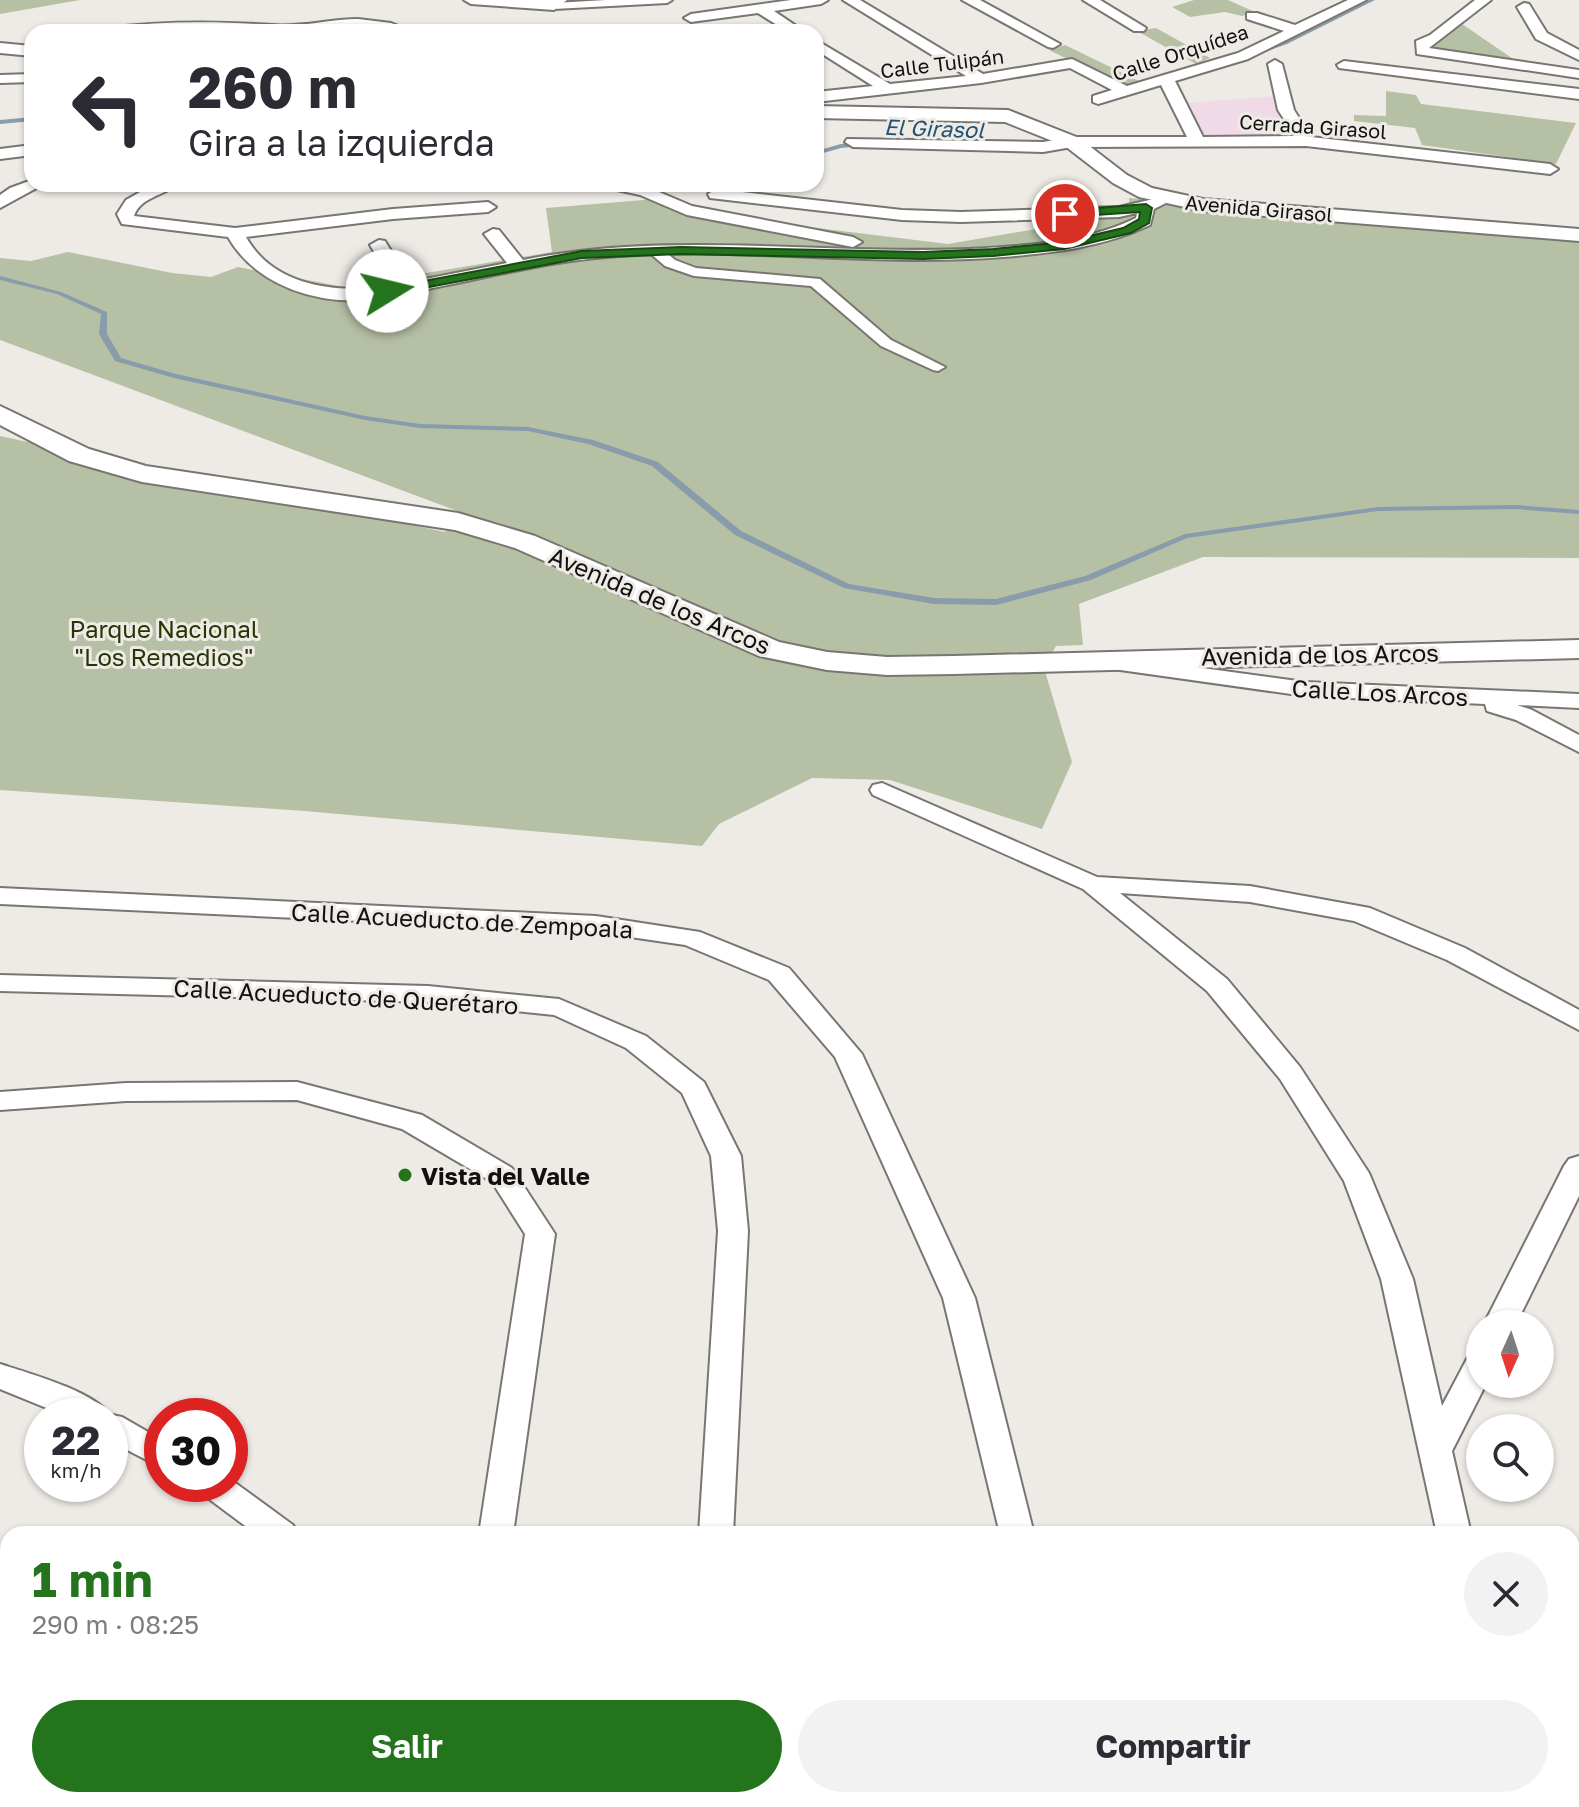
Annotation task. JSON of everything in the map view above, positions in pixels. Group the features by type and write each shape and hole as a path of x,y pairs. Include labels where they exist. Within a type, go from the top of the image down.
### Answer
{"main road":[{"name":"Avenida de los Arcos","path":"0,414 79,455 142,474 458,522 525,542 770,649 827,661 887,666 1579,649"}],"street":[{"path":"471,0 557,3 667,0"},
{"path":"686,0 696,24"},
{"path":"691,18 793,1 821,0"},
{"path":"850,0 981,79"},
{"path":"969,0 1053,44"},
{"path":"1090,0 1139,28"},
{"name":"Calle Orquídea","path":"1098,99 1124,90 1168,83 1190,72 1243,56 1359,0"},
{"path":"1484,0 1435,38 1421,44 1422,51 1579,74"},
{"path":"1524,7 1541,36 1579,56"},
{"path":"760,8 785,24"},
{"path":"1252,16 1295,30"},
{"path":"320,24 369,24"},
{"path":"0,48 24,50"},
{"path":"824,49 889,90"},
{"path":"1427,53 1430,76"},
{"name":"Calle Tulipán","path":"824,96 981,79 1072,63 1124,90"},
{"path":"1275,64 1286,110 1306,141"},
{"path":"1344,65 1579,94"},
{"path":"0,79 24,78"},
{"path":"1168,83 1197,140"},
{"name":"Avenida Girasol","path":"824,112 1008,116 1072,142 1120,179 1146,193 1203,205 1579,235"},
{"name":"Cerrada Girasol","path":"853,142 1043,147 1072,142 1306,141 1550,169"},
{"path":"0,154 24,151"},
{"path":"0,203 24,188"},
{"path":"154,192 132,204 125,214 128,220 215,227 235,233 393,216 425,209 488,207"},
{"path":"647,192 687,210 923,255"},
{"path":"716,194 902,215 961,217 1119,212 1146,208 1168,199"},
{"path":"235,233 243,251 259,265 300,287 351,295 405,289 582,255 656,251 923,255 993,253 1064,245 1127,230 1144,221 1146,208"},
{"path":"493,234 519,266"},
{"path":"379,245 405,289"},
{"path":"656,251 670,263 694,272 815,282 886,343 938,367"},
{"name":"Calle Los Arcos","path":"1087,660 1305,689 1579,701"},
{"path":"1464,698 1524,715 1579,745"},
{"path":"882,790 1092,884 1217,985 1290,1073 1359,1180 1397,1279 1452,1526"},
{"path":"1092,884 1250,894 1361,914 1456,954 1579,1021"},
{"name":"Calle Acueducto de Zempoala","path":"0,896 596,924 691,938 779,974 848,1054 959,1298 1015,1526"},
{"name":"Calle Acueducto de Querétaro","path":"0,983 428,994 559,1007 636,1042 694,1088 726,1156 733,1231 716,1526"},
{"path":"0,1101 126,1092 297,1091 412,1122 502,1175 540,1234 497,1526"},
{"path":"1507,1310 1579,1166"},
{"path":"0,1376 58,1398"},
{"path":"1437,1448 1466,1391"},
{"path":"237,1502 270,1526"}],"shaded area":[{"path":"1276,96 1296,137 1205,137 1189,103"}],"green space":[{"path":"0,0 80,0 0,14"},
{"path":"1194,0 1228,0 1255,12 1242,16 1225,12 1190,17 1172,7"},
{"path":"1462,24 1519,63 1428,51 1424,45"},
{"path":"1156,28 1210,58 1196,64 1137,31"},
{"path":"1065,45 1139,81 1122,86 1049,50"},
{"path":"1386,91 1416,95 1421,104 1576,123 1556,164 1422,145 1415,128 1354,121 1354,115 1386,116"},
{"name":"Parque Nacional \"Los Remedios\"","path":"1129,198 1579,239 1579,558 1203,557 1079,604 1083,645 1056,646 1044,668 1072,762 1042,829 890,780 812,778 719,824 702,846 304,811 0,790 0,436 445,532 468,515 0,340 0,258 31,261 68,252 172,273 211,277 238,267 344,287 552,252 546,208 655,199 809,227 948,244 1130,213"}],"waterway":[{"name":"El Girasol","path":"1254,54 1285,43 1372,0"},
{"name":"El Girasol","path":"0,122 24,120"},
{"name":"El Girasol","path":"824,151 861,145"},
{"path":"0,278 59,293 105,313 103,334 118,359 174,376 365,418 420,426 528,429 590,442 655,464 738,533 847,586 934,601 996,602 1088,578 1185,536 1378,509 1516,507 1579,512"}],"place":[{"name":"Vista del Valle","path":"405,1175"}],"route":[{"path":"387,291 450,282 582,255 681,250 923,255 993,253 1064,245 1127,230 1144,221 1146,208 1065,214"}]}
